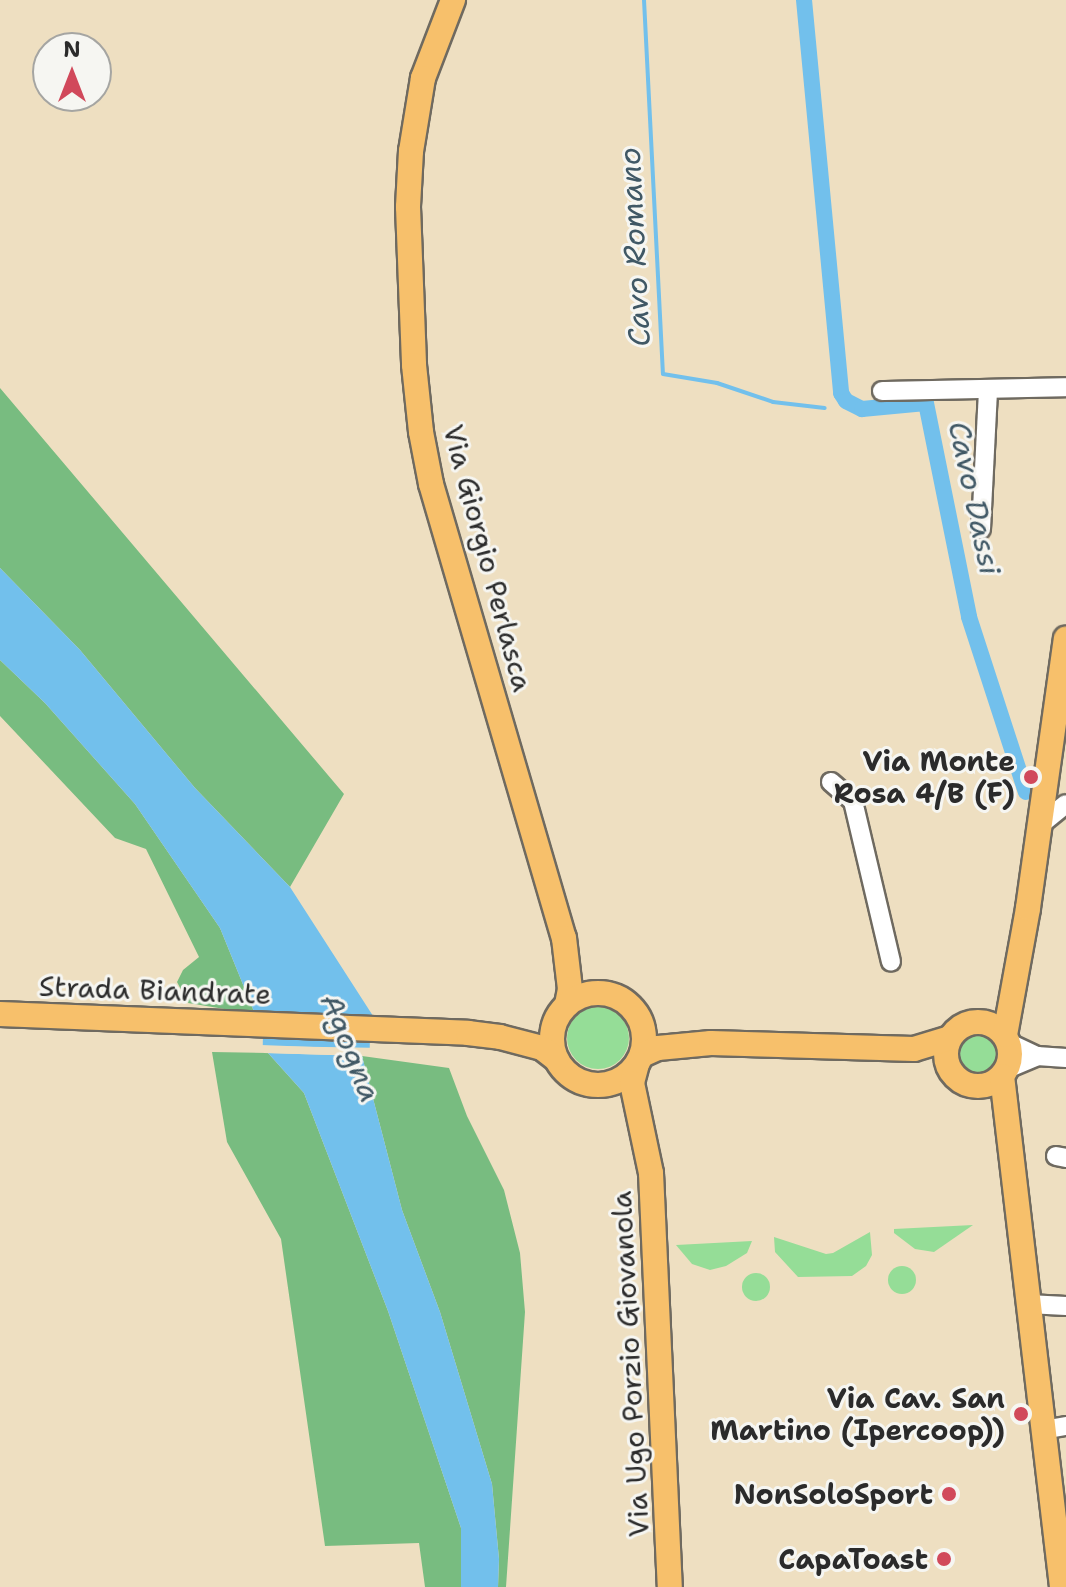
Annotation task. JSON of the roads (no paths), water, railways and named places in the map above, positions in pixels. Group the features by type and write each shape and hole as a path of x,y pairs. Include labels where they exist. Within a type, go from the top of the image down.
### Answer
{"main road":[{"name":"Via Giorgio Perlasca","path":"453,0 423,78 411,151 408,207 412,318 421,432 431,484 564,938 570,989 562,1012"},
{"path":"1062,1587 1055,1428 1028,1304 1007,1138 1004,1072 1013,981 1040,825 1066,639"},
{"name":"Via Giorgio Perlasca","path":"564,938 582,969 607,994"},
{"path":"976,1022 1013,981"},
{"path":"711,1043 652,1027 620,998 607,994 586,994 562,1012 552,1032 556,1059 570,1077 592,1085 618,1081 639,1060 674,1045 711,1043 914,1049 949,1038"},
{"name":"Strada Biandrate","path":"500,1037 562,1012"},
{"name":"Strada Biandrate","path":"0,1014 392,1028 500,1037 542,1048 556,1059"},
{"path":"639,1060 644,1030 640,1018"},
{"path":"1007,1039 992,1025 976,1022 960,1026 949,1038 945,1056 960,1079 983,1101 1007,1138"},
{"path":"875,1049 986,1086 1004,1072"},
{"name":"Via Ugo Porzio Giovanola","path":"639,1060 632,1083 651,1173 670,1587"},
{"name":"Via Ugo Porzio Giovanola","path":"592,1085 622,1107 642,1139"}],"street":[{"path":"882,391 1066,387"},
{"path":"981,529 988,389"},
{"path":"831,782 853,801 891,962"},
{"path":"1040,825 1066,804"},
{"path":"1007,1039 1037,1056 1066,1058"},
{"path":"1004,1072 1037,1056"},
{"path":"1028,1304 1061,1306"}],"water":[{"path":"0,568 80,650 195,788 290,887 375,1019 255,1014 220,928 135,804 45,703 0,660"},
{"path":"263,1032 370,1034 370,1048 263,1046"},
{"path":"268,1053 362,1056 402,1210 440,1312 492,1484 499,1559 498,1587 461,1587 461,1528 388,1311 304,1093"}],"waterway":[{"name":"Cavo Romano","path":"644,0 663,374 717,383 773,402 825,408"},
{"name":"Cavo Dassi","path":"804,0 841,393 846,401 862,409 926,403 969,617 1026,792"}],"place":[{"name":"Via Monte Rosa 4/B (F)","path":"1031,777"},
{"name":"Via Cav. San Martino (Ipercoop))","path":"1021,1414"},
{"name":"NonSoloSport","path":"949,1494"},
{"name":"CapaToast","path":"944,1559"}],"water label":[{"name":"Agogna","path":"350,1048"}]}
